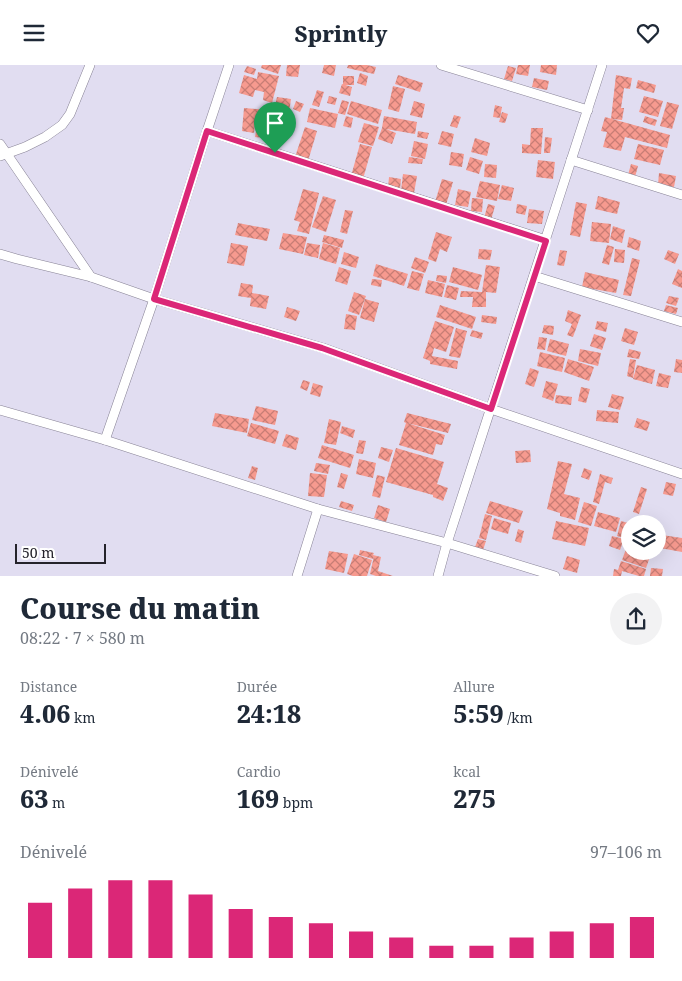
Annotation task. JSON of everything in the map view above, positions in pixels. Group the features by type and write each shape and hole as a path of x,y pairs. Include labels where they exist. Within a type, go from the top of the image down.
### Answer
{"street":[{"path":"4,155 45,137 62,125 70,114 90,65"},
{"path":"106,440 154,299 229,65"},
{"path":"441,65 588,110"},
{"path":"438,576 447,543 602,65"},
{"path":"207,131 546,241"},
{"path":"0,144 4,155 91,277"},
{"path":"571,161 682,195"},
{"path":"0,254 91,277 154,299 322,348 491,409 682,474"},
{"path":"534,277 682,322"},
{"path":"0,410 106,440 318,509 447,543 555,576"},
{"path":"298,576 318,509"}],"building":[{"path":"262,65 281,65 278,74 261,68"},
{"path":"287,65 300,65 298,77 286,76"},
{"path":"324,65 336,65 334,76 322,73"},
{"path":"348,65 376,67 374,74 347,68"},
{"path":"518,65 530,65 528,76 516,74"},
{"path":"541,65 557,65 556,75 540,72"},
{"path":"247,66 256,69 254,75 244,72"},
{"path":"508,66 516,68 512,81 504,79"},
{"path":"258,72 279,76 272,103 263,100 264,92 255,90 253,97 239,93 244,75 257,79"},
{"path":"360,73 368,76 366,86 357,83"},
{"path":"398,75 423,83 420,92 395,84"},
{"path":"616,75 632,78 630,89 624,88 621,108 624,108 622,120 611,119"},
{"path":"343,76 354,76 354,85 343,85"},
{"path":"534,78 549,81 547,90 532,87"},
{"path":"638,80 656,85 654,93 636,88"},
{"path":"342,84 352,87 350,96 339,93"},
{"path":"393,86 405,89 399,112 388,109"},
{"path":"317,90 324,92 319,107 312,105"},
{"path":"329,96 337,98 335,105 327,103"},
{"path":"644,96 663,101 658,117 639,112"},
{"path":"277,97 291,99 289,113 274,110"},
{"path":"342,100 349,102 345,115 338,113"},
{"path":"296,101 304,104 300,112 293,109"},
{"path":"351,101 382,110 378,124 347,114"},
{"path":"414,101 425,104 422,118 410,115"},
{"path":"667,102 679,105 672,129 660,126"},
{"path":"495,105 502,107 500,118 493,117"},
{"path":"244,108 267,110 265,124 255,123 254,133 242,131"},
{"path":"310,108 338,114 335,128 307,122"},
{"path":"502,112 508,114 505,123 499,122"},
{"path":"454,115 461,117 457,128 450,126"},
{"path":"346,116 353,118 351,128 343,126"},
{"path":"384,116 417,122 415,134 386,129 396,133 392,144 378,139"},
{"path":"645,116 657,120 655,126 643,122"},
{"path":"605,117 670,135 667,148 625,137 621,151 603,147 607,132 601,131"},
{"path":"364,123 379,127 373,146 358,142"},
{"path":"257,126 265,127 263,138 255,137"},
{"path":"305,127 317,131 308,161 295,157"},
{"path":"531,128 543,128 541,154 522,153 522,144 530,145"},
{"path":"418,131 429,133 427,139 417,137"},
{"path":"442,131 454,134 451,147 438,144"},
{"path":"545,137 552,138 550,153 544,153"},
{"path":"475,138 490,143 487,156 471,152"},
{"path":"414,141 428,144 425,159 411,156"},
{"path":"360,144 372,147 363,179 351,176"},
{"path":"638,144 664,150 660,165 634,159"},
{"path":"451,152 464,154 462,167 449,165"},
{"path":"409,157 423,159 422,164 408,163"},
{"path":"470,157 483,161 479,174 466,170"},
{"path":"538,160 555,162 553,179 536,177"},
{"path":"485,164 497,165 496,178 484,177"},
{"path":"631,164 638,166 635,177 628,175"},
{"path":"659,173 676,176 674,187 658,185"},
{"path":"403,174 417,176 414,193 401,191"},
{"path":"389,177 401,179 400,189 388,188"},
{"path":"442,179 453,182 446,205 435,202"},
{"path":"480,181 500,185 497,201 476,197"},
{"path":"502,185 514,188 511,201 498,199"},
{"path":"303,189 319,193 309,234 297,231 300,222 294,220"},
{"path":"458,189 471,192 468,207 455,205"},
{"path":"323,196 336,200 326,232 312,227"},
{"path":"598,196 620,202 617,214 595,209"},
{"path":"472,198 483,199 482,212 471,211"},
{"path":"576,202 587,204 580,237 570,235"},
{"path":"488,204 495,206 491,220 484,218"},
{"path":"517,204 527,206 525,215 516,213"},
{"path":"529,209 544,211 542,224 527,223"},
{"path":"345,210 353,211 347,234 340,232"},
{"path":"592,222 611,224 609,243 590,241"},
{"path":"238,223 270,229 267,241 235,235"},
{"path":"613,226 625,230 622,243 610,239"},
{"path":"436,232 452,237 447,252 440,249 436,262 428,259"},
{"path":"283,233 307,237 303,254 279,249"},
{"path":"324,235 344,240 342,248 322,242"},
{"path":"629,237 641,241 639,251 627,247"},
{"path":"231,243 248,246 244,266 227,263"},
{"path":"307,243 320,245 318,258 304,255"},
{"path":"323,243 340,248 336,264 319,259"},
{"path":"607,245 614,247 609,265 602,263"},
{"path":"479,249 492,250 490,260 478,259"},
{"path":"615,249 625,250 624,263 614,262"},
{"path":"560,250 567,251 564,266 557,265"},
{"path":"668,250 679,254 675,264 664,259"},
{"path":"344,252 359,257 356,268 341,264"},
{"path":"415,257 429,262 425,273 411,268"},
{"path":"632,258 640,260 631,296 623,295"},
{"path":"376,264 408,274 404,286 373,276"},
{"path":"486,265 500,267 496,293 486,292 486,307 472,307 473,297 460,297 461,291 482,292"},
{"path":"339,267 351,271 347,285 335,281"},
{"path":"453,267 482,275 478,290 449,282"},
{"path":"678,269 682,271 682,288 672,284"},
{"path":"412,271 424,274 419,291 407,288"},
{"path":"585,272 619,280 616,293 582,287"},
{"path":"437,275 447,276 446,283 436,281"},
{"path":"372,279 382,280 381,287 371,285"},
{"path":"428,280 445,284 442,297 425,293"},
{"path":"241,283 253,285 252,293 269,296 266,309 250,306 251,298 238,296"},
{"path":"447,285 459,288 456,300 444,297"},
{"path":"354,292 366,296 359,315 348,311"},
{"path":"669,296 679,298 676,306 666,303"},
{"path":"365,299 379,303 374,322 360,318"},
{"path":"440,305 476,317 472,329 436,317"},
{"path":"666,305 678,308 676,314 664,311"},
{"path":"287,307 300,311 296,321 284,317"},
{"path":"568,310 581,315 573,337 567,335 572,324 565,321"},
{"path":"346,314 357,316 355,330 344,329"},
{"path":"482,315 497,317 496,324 481,322"},
{"path":"435,321 454,327 446,352 434,348 432,356 458,361 457,369 430,364 430,361 423,358"},
{"path":"597,321 608,323 606,332 595,329"},
{"path":"544,325 554,326 553,335 542,333"},
{"path":"456,328 467,331 460,358 449,356"},
{"path":"625,328 638,332 634,345 621,341"},
{"path":"472,330 483,333 481,339 470,336"},
{"path":"594,334 606,338 602,350 590,346"},
{"path":"539,337 547,338 545,350 537,349"},
{"path":"550,339 569,344 566,356 547,351"},
{"path":"580,349 601,353 598,366 578,361"},
{"path":"629,349 641,352 639,359 627,357"},
{"path":"540,352 565,358 562,372 537,366"},
{"path":"568,359 594,367 589,381 564,372"},
{"path":"630,359 636,360 633,378 627,376"},
{"path":"676,359 682,360 682,373 674,372"},
{"path":"637,365 655,370 652,384 633,379"},
{"path":"530,368 539,371 534,387 525,384"},
{"path":"659,373 671,376 668,388 656,386"},
{"path":"303,380 310,382 307,391 300,388"},
{"path":"546,381 558,384 553,401 542,397"},
{"path":"313,383 323,386 320,397 310,394"},
{"path":"581,387 590,389 586,403 578,401"},
{"path":"612,394 624,397 620,410 608,407"},
{"path":"556,395 572,397 571,405 555,403"},
{"path":"256,406 278,411 275,425 252,420"},
{"path":"597,410 619,412 618,423 596,421"},
{"path":"215,413 249,419 247,433 212,426"},
{"path":"407,413 451,424 448,433 407,423 445,435 442,445 436,444 433,455 399,445"},
{"path":"637,418 650,422 647,431 634,427"},
{"path":"329,419 341,422 336,445 324,443"},
{"path":"251,423 279,431 275,444 247,436"},
{"path":"342,426 355,430 353,438 340,433"},
{"path":"286,434 299,438 296,450 282,446"},
{"path":"359,440 366,441 363,454 356,453"},
{"path":"322,445 354,455 350,468 318,458"},
{"path":"381,447 393,450 389,462 378,458"},
{"path":"396,448 444,462 437,484 448,488 443,501 433,497 433,495 386,482"},
{"path":"530,450 531,462 516,463 515,451"},
{"path":"359,459 376,463 373,478 356,474"},
{"path":"558,461 572,464 564,494 580,498 575,520 560,516 560,513 547,509"},
{"path":"316,463 330,465 328,474 314,471"},
{"path":"252,466 258,468 255,480 248,478"},
{"path":"584,468 592,471 589,480 581,477"},
{"path":"310,473 327,475 324,497 308,496"},
{"path":"341,473 348,475 344,489 337,487"},
{"path":"600,474 613,478 611,484 605,482 599,504 593,502"},
{"path":"377,475 385,477 380,498 372,496"},
{"path":"666,482 676,484 673,496 663,494"},
{"path":"641,487 647,489 639,514 633,512"},
{"path":"341,501 354,505 352,511 339,507"},
{"path":"490,501 523,511 519,523 486,513"},
{"path":"584,502 597,506 591,526 578,522"},
{"path":"378,505 390,509 386,522 374,518"},
{"path":"598,512 620,518 616,532 594,526"},
{"path":"485,514 492,516 486,540 479,538"},
{"path":"494,518 511,523 508,534 491,529"},
{"path":"556,521 589,528 585,546 552,539"},
{"path":"621,521 621,537 617,536"},
{"path":"518,529 524,531 521,543 515,541"},
{"path":"612,536 621,538 620,550 609,546"},
{"path":"666,536 682,538 682,552 666,549"},
{"path":"478,539 486,541 483,550 475,547"},
{"path":"360,550 374,553 373,555 381,557 378,571 393,576 370,574 374,556 373,559 359,555"},
{"path":"329,551 348,554 344,573 325,569"},
{"path":"354,554 372,560 367,576 347,574"},
{"path":"567,556 580,560 577,573 563,569"},
{"path":"622,560 649,560 646,568"},
{"path":"621,561 646,569 644,576 622,571 621,576 613,576 614,569 618,570"},
{"path":"651,568 663,569 662,576 650,576"}],"route":[{"path":"207,131 275,153 546,241 491,409 322,348 154,299 207,131"}]}
